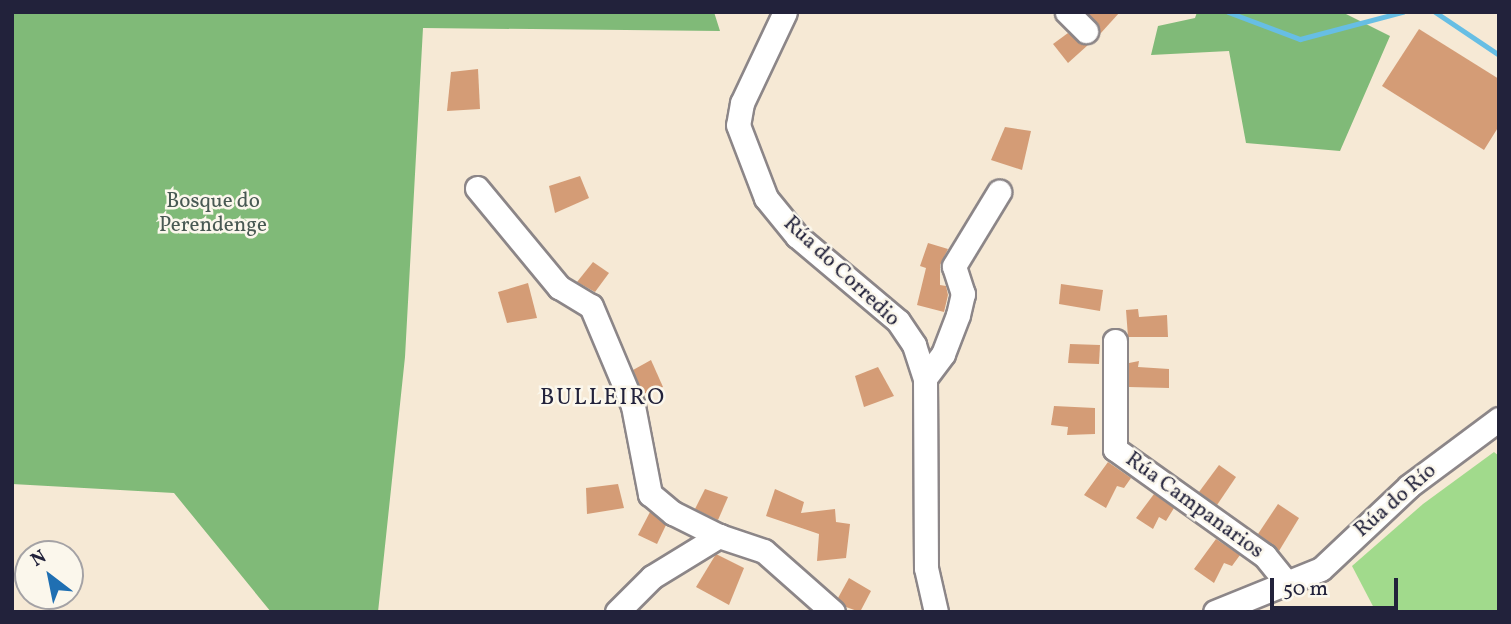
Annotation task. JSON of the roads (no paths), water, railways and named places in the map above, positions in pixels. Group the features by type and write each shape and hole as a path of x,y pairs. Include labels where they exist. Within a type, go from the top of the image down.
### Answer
{"street":[{"name":"Rúa do Corredio","path":"785,12 742,103 738,125 766,198 797,236 898,321 914,345 925,378 926,568 936,612"},
{"path":"1067,12 1086,31"},
{"path":"477,188 559,287 591,306 633,406 650,494 673,513 719,536 764,551 833,612"},
{"path":"925,378 943,354 958,315 963,294 954,266 999,192"},
{"name":"Rúa Campanarios","path":"1115,341 1115,449 1265,556 1287,583"},
{"name":"Rúa do Río","path":"1215,612 1321,569 1409,486 1495,427"},
{"path":"617,612 652,577 719,536"}],"waterway":[{"path":"1228,12 1300,39 1402,12"},
{"path":"1435,12 1499,55"}],"district":[{"name":"BULLEIRO","path":"603,398"}],"park label":[{"name":"Bosque do Perendenge","path":"213,214"}]}
